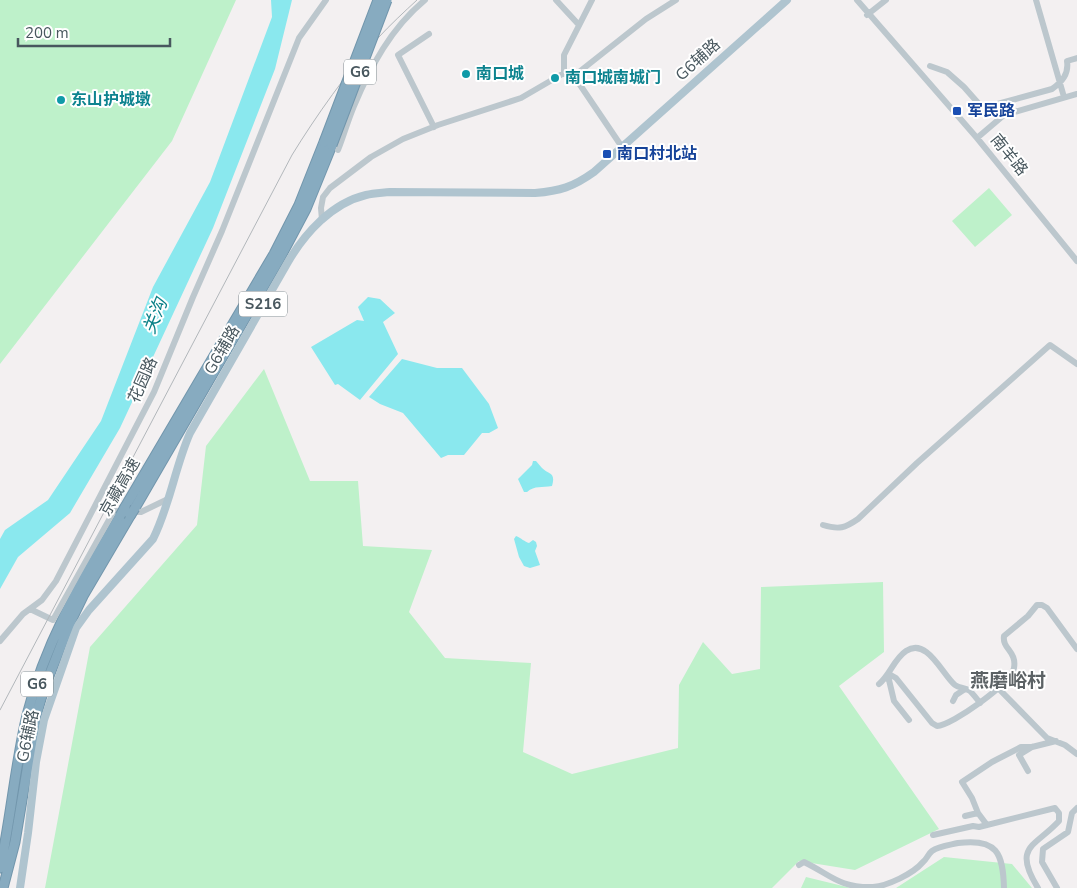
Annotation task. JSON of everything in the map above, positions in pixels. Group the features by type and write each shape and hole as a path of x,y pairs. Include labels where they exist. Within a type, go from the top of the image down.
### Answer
{"highway":[{"name":"G6","path":"331,146 378,0"},
{"name":"G6","path":"331,146 387,0"},
{"name":"京藏高速","path":"0,868 20,748 28,714 36,686 61,622 76,591 125,516 280,258 306,209 331,146"},
{"path":"3,888 15,842 36,716 44,689 69,625 125,516"}],"main road":[{"name":"G6辅路","path":"20,888 42,728 76,628 89,610 153,538 160,526 183,450 198,418 296,248 306,235 322,220 347,203 368,194 390,192 535,193 563,190 582,180 622,147 787,0"}],"street":[{"name":"花园路","path":"0,641 23,614 42,600 56,581 154,392 222,231 299,38 326,0"},
{"path":"331,146 354,106 384,44 410,12 425,0"},
{"path":"556,0 579,25"},
{"path":"564,73 564,55 592,0"},
{"path":"574,76 646,19 676,0"},
{"name":"南羊路","path":"857,0 868,15 977,138 1077,261"},
{"path":"868,15 886,0"},
{"path":"1036,0 1064,98"},
{"path":"429,34 398,56 434,127"},
{"path":"930,66 947,72 980,104 990,106 1052,89 1060,84 1066,74 1067,61 1077,58"},
{"path":"322,220 321,208 323,197 330,188 371,157 403,139 521,98 564,73 574,76 622,147"},
{"path":"977,138 1004,115 1077,94"},
{"path":"823,525 834,528 848,526 858,519 917,463 1050,345 1077,364"},
{"path":"30,609 54,620 114,511 141,512 168,499"},
{"path":"888,676 896,678 937,726 946,725 950,721 957,720 980,703 1009,677 1014,668 1013,654 1005,645 1004,636 1028,616 1037,605 1047,608 1077,649"},
{"path":"879,684 888,676 904,653 912,648 917,648 930,655 954,684 970,691 980,703"},
{"path":"888,676 894,701 909,720"},
{"path":"998,688 1047,738 1065,745 1077,754"},
{"path":"953,701 956,695 965,689"},
{"path":"987,825 978,813 972,798 962,782 1021,747 1032,747 1056,741"},
{"path":"1028,771 1019,755 1032,747"},
{"path":"933,834 987,825 1055,808 1059,813 1059,821 1028,849 1027,856 1030,875 1038,888"},
{"path":"1057,888 1042,862 1043,850 1068,832 1072,813 1077,808"},
{"path":"965,816 978,813"},
{"path":"799,865 804,862 846,887 876,887 908,875 924,862 931,851 937,848 975,842 990,846 999,854 1004,867 1004,888"}],"green space":[{"path":"0,0 236,0 172,141 0,364"},
{"path":"989,188 1012,215 975,247 952,221"},
{"path":"264,369 310,481 358,481 363,546 432,550 409,612 445,658 531,663 523,752 572,774 678,748 679,685 703,642 732,674 760,669 761,587 883,582 884,652 839,686 939,829 855,870 799,861 772,888 45,888 90,647 197,525 206,446"},
{"path":"944,857 1012,864 1032,888 896,888"},
{"path":"806,877 851,888 801,888"}],"water":[{"name":"关沟","path":"271,0 292,0 275,69 213,228 120,428 70,513 18,557 0,589 0,539 5,530 48,500 101,421 153,287 210,182 272,17"},
{"path":"368,297 380,299 395,313 383,322 398,354 360,400 338,384 335,385 311,347 357,320 364,321 358,307"},
{"path":"402,359 437,368 462,368 489,404 498,428 489,433 482,433 464,455 448,455 441,458 403,413 380,404 369,397"},
{"path":"533,461 536,461 551,474 553,478 552,486 524,492 518,479 532,465"},
{"path":"516,536 529,543 533,540 536,542 535,551 540,565 530,568 524,566 519,557 514,539"}],"railway":[{"path":"0,710 292,155 343,80 366,51 417,0"}],"place":[{"name":"南口城","path":"466,74"},
{"name":"南口城南城门","path":"555,78"},
{"name":"东山护城墩","path":"61,100"},
{"name":"军民路","path":"957,111"},
{"name":"南口村北站","path":"607,154"}],"district":[{"name":"燕磨峪村","path":"1008,681"}]}
